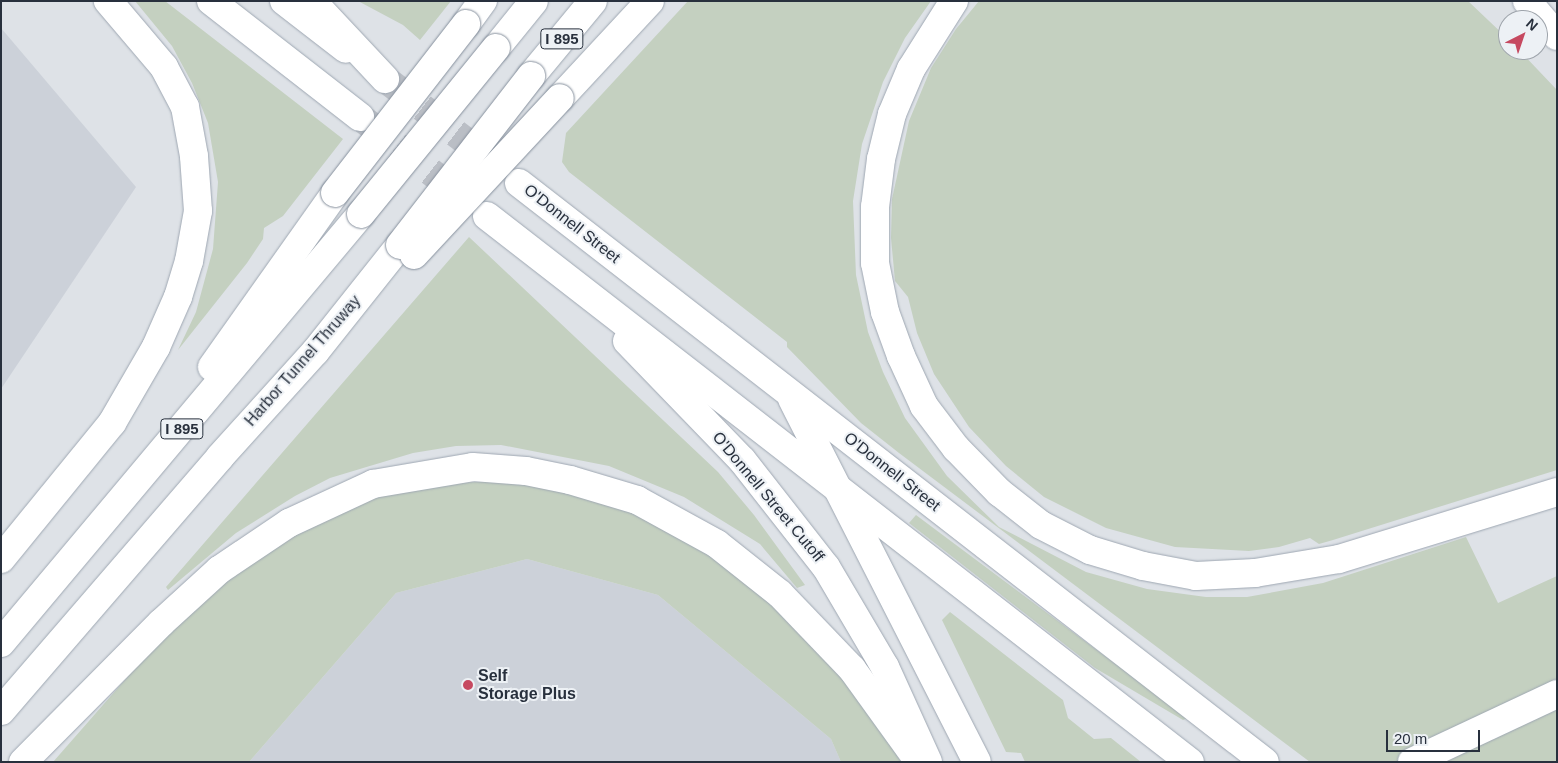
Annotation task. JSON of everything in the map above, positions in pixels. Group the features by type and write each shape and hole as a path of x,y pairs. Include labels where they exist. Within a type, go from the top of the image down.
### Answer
{"main road":[{"path":"1,559 112,423 156,347 178,297 189,261 198,211 194,156 185,107 164,67 108,1"},
{"path":"210,1 360,118"},
{"path":"284,1 387,81 312,1"},
{"path":"92,537 335,193 483,1"},
{"name":"I 895","path":"1,643 92,537 361,214 534,1"},
{"name":"I 895","path":"407,250 531,76 593,1"},
{"path":"407,250 560,98 650,1"},
{"path":"954,1 911,69 892,114 881,158 875,207 875,263 885,312 924,406 956,448 999,492 1041,525 1090,550 1143,566 1196,576 1255,573 1339,560 1557,492"},
{"path":"1507,1 1517,10"},
{"path":"1527,1 1557,36"},
{"name":"O'Donnell Street","path":"519,183 1265,762"},
{"path":"487,216 1190,762"},
{"name":"Harbor Tunnel Thruway","path":"1,711 220,457 407,250"},
{"name":"O'Donnell Street Cutoff","path":"556,269 742,460 826,566 885,667 928,762"},
{"path":"788,391 977,762"},
{"path":"23,762 190,596 219,570 289,523 373,484 473,467 526,471 570,480 637,500 717,544 780,594 852,669 919,762"},
{"path":"1412,762 1557,694"}],"shaded area":[{"path":"1,28 136,187 1,389"},
{"path":"527,559 658,595 831,739 841,762 249,762 396,593"}],"green space":[{"path":"135,1 165,1 343,139 283,216 264,228 263,239 247,263 178,350 196,312 213,249 218,182 208,123 192,83 172,46"},
{"path":"358,1 451,1 420,40 403,25"},
{"path":"688,1 931,1 905,38 883,82 862,144 853,201 856,275 868,332 883,372 905,418 947,476 999,527 1086,572 1147,589 1206,597 1247,597 1323,583 1466,537 1498,603 1557,576 1557,762 1310,762 861,423 787,347 787,342 569,172 562,162 566,133"},
{"path":"979,1 1468,1 1498,30 1498,60 1528,60 1557,90 1557,470 1319,544 1310,538 1279,547 1249,551 1175,547 1106,528 1044,497 1006,466 969,427 934,374 917,333 908,297 895,281 891,238 892,199 909,121 931,68 956,29"},
{"path":"469,237 718,472 754,515 805,585 797,588 760,544 684,497 609,466 501,445 456,446 413,453 330,478 295,496 236,533 168,590 166,587"},
{"path":"501,481 560,490 604,502 648,519 710,553 809,633 874,715 901,762 841,762 831,739 658,595 527,559 396,593 249,762 53,762 145,657 197,605 258,555 288,537 370,499 426,484"},
{"path":"916,515 1188,718 1183,720 1095,668 909,523"},
{"path":"950,612 1063,700 1068,718 1094,739 1111,738 1141,762 1025,762 1021,753 1006,752 942,620"}],"tunnel":[{"path":"389,82 494,163"},
{"path":"364,120 466,199"}],"place":[{"name":"Self Storage Plus","path":"468,685"}]}
